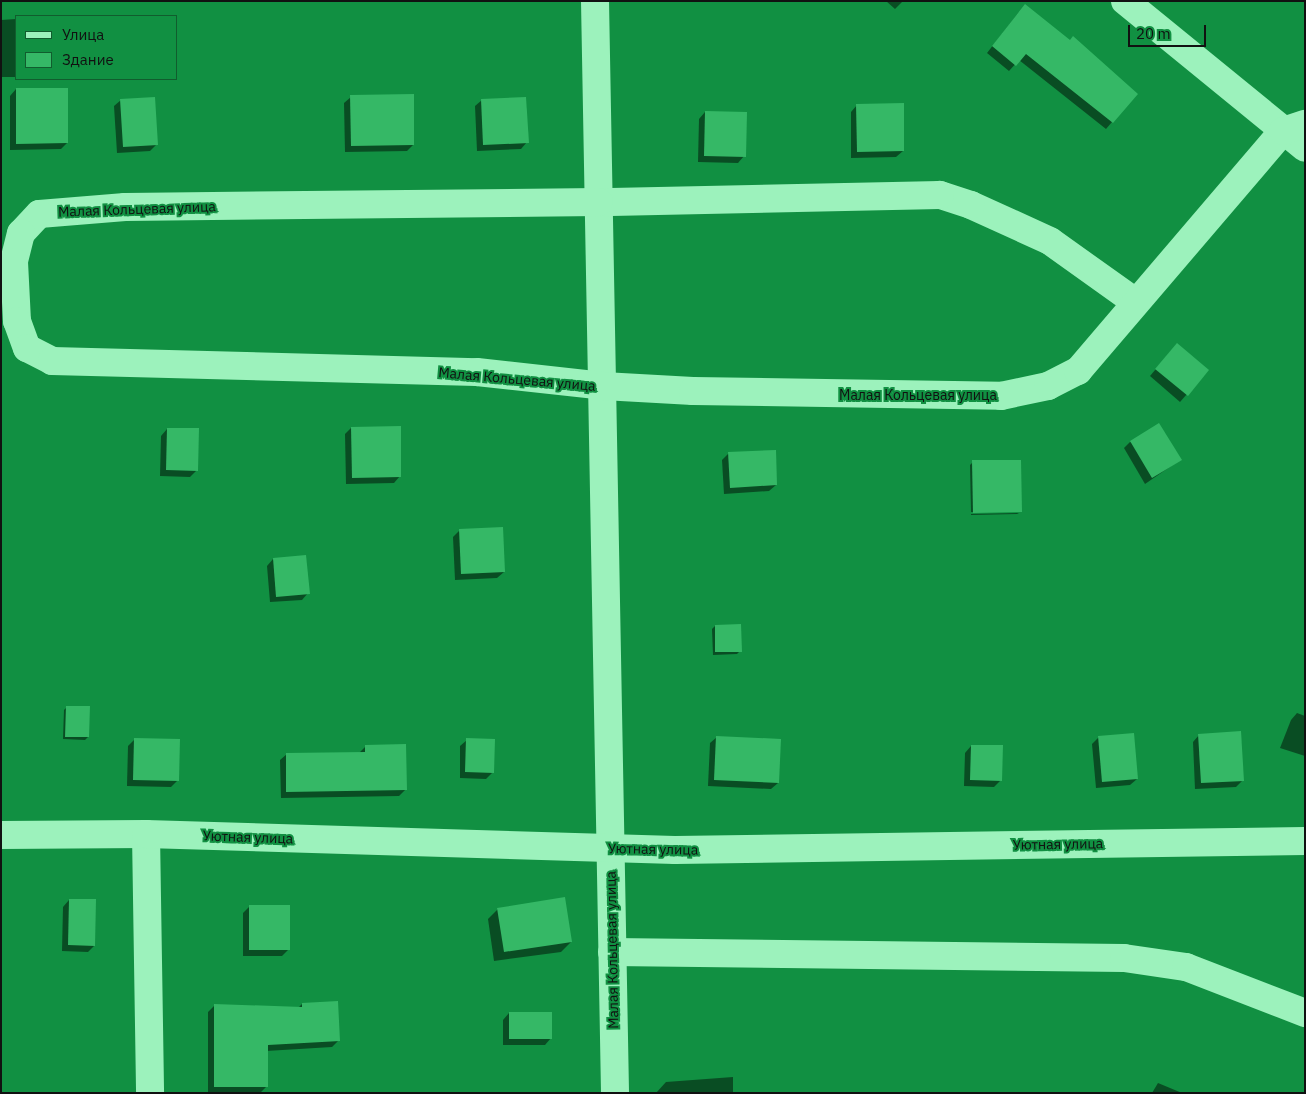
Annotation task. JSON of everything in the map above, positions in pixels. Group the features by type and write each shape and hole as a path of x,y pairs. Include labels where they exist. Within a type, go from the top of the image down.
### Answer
{"street":[{"name":"Малая Кольцевая улица","path":"595,1 603,386 609,848 615,1093"},
{"path":"1125,1 1294,127 1305,148"},
{"name":"Малая Кольцевая улица","path":"1134,301 1050,241 971,204 940,194 599,202 125,207 39,214 21,233 14,262 17,321 27,348 52,361 477,372 603,386 723,392 1001,396 1048,386 1078,371 1134,301 1294,127"},
{"name":"Уютная улица","path":"1,834 146,834 674,850 1305,841"},
{"path":"146,834 150,1093"},
{"path":"612,952 1124,958 1186,967 1305,1012"}],"building":[{"path":"1025,4 1070,40 1073,36 1138,94 1113,123 1026,54 1016,66 992,46"},
{"path":"16,88 68,88 68,143 16,144"},
{"path":"414,94 414,145 351,146 350,95"},
{"path":"155,97 158,145 123,147 120,99"},
{"path":"526,97 529,143 483,145 481,99"},
{"path":"904,103 904,151 857,152 856,104"},
{"path":"705,111 747,112 746,157 704,156"},
{"path":"1177,343 1209,370 1188,396 1155,369"},
{"path":"1159,423 1182,460 1152,478 1130,441"},
{"path":"401,426 401,477 352,478 351,427"},
{"path":"167,428 199,428 198,471 166,470"},
{"path":"776,450 777,485 730,488 728,452"},
{"path":"972,460 1021,460 1022,512 973,513"},
{"path":"503,527 505,572 461,574 459,529"},
{"path":"306,555 310,594 276,597 273,558"},
{"path":"741,624 742,652 715,652 715,625"},
{"path":"66,706 90,706 89,737 65,737"},
{"path":"1241,731 1244,781 1201,783 1198,734"},
{"path":"1134,733 1138,779 1102,782 1098,736"},
{"path":"716,736 781,739 779,783 714,780"},
{"path":"134,738 180,739 179,781 133,780"},
{"path":"466,738 495,739 494,773 465,772"},
{"path":"406,744 407,790 286,792 286,753 365,752 365,745"},
{"path":"971,745 1003,745 1002,781 970,780"},
{"path":"565,897 572,942 504,952 497,908"},
{"path":"69,899 96,899 95,946 68,945"},
{"path":"249,905 290,905 290,950 249,950"},
{"path":"338,1001 340,1041 268,1045 268,1087 214,1087 214,1004 302,1007 302,1003"},
{"path":"509,1012 552,1012 552,1039 509,1039"}]}
